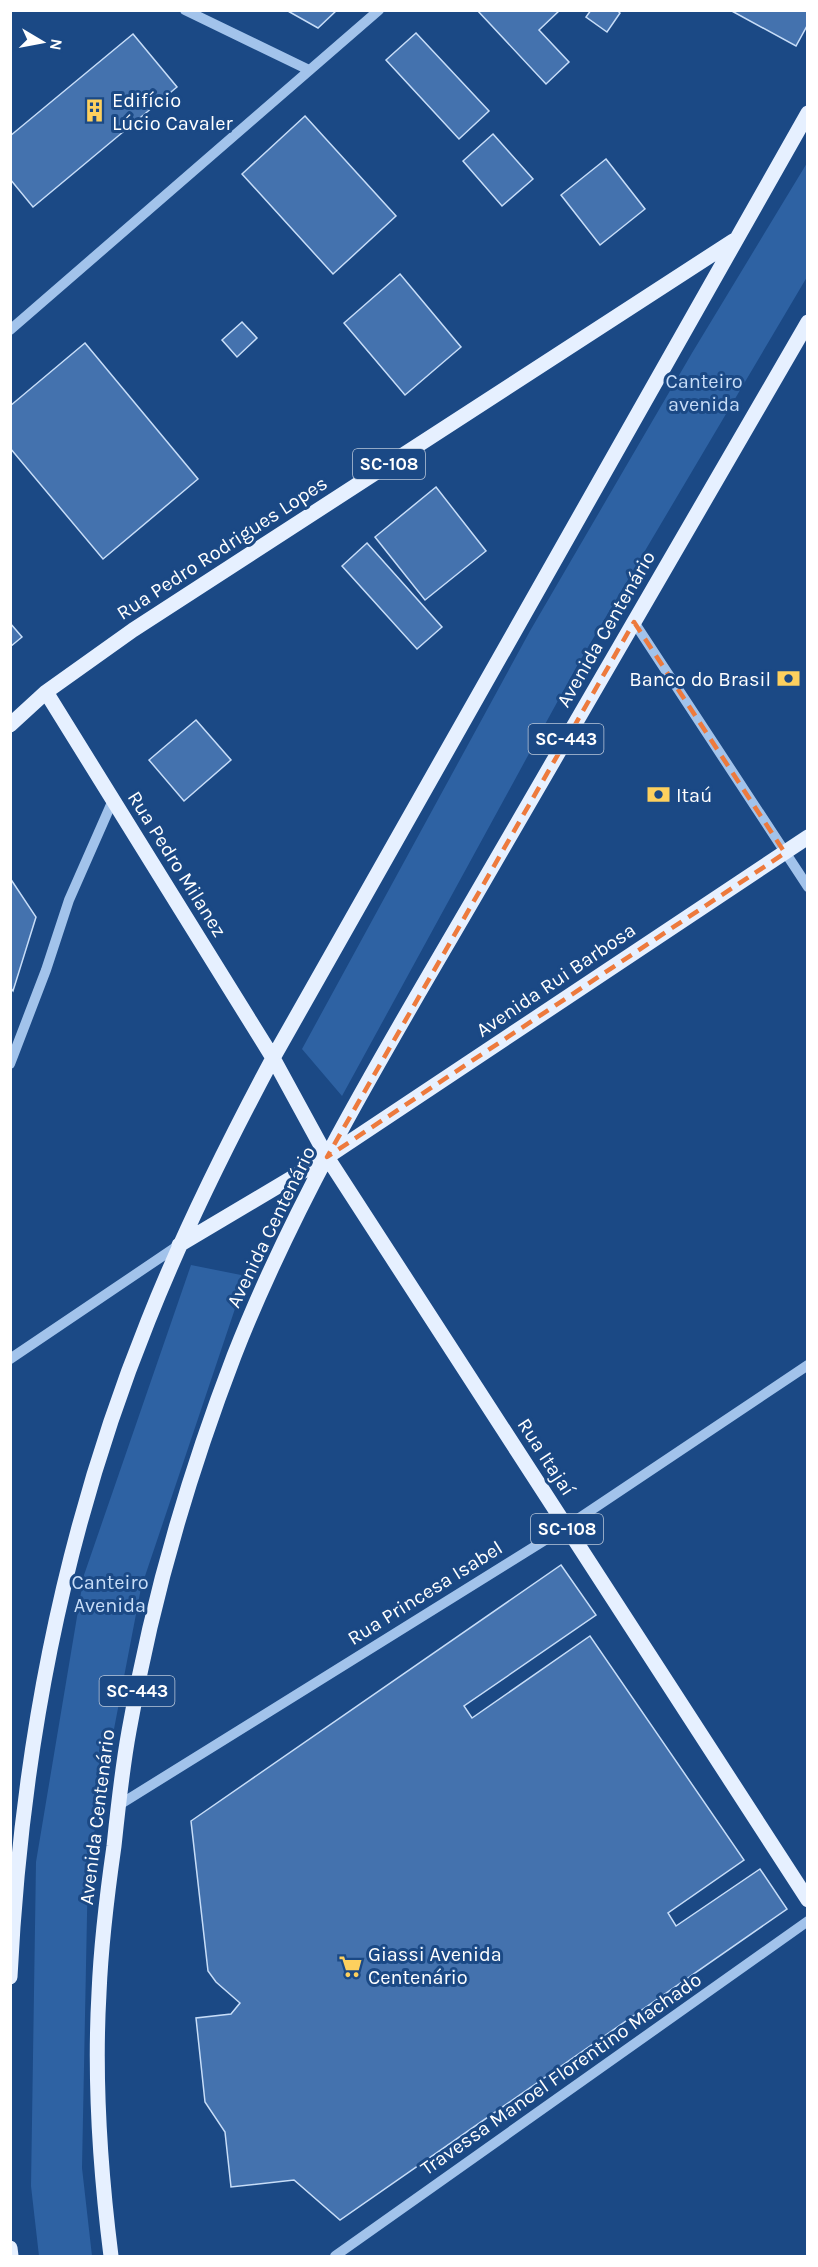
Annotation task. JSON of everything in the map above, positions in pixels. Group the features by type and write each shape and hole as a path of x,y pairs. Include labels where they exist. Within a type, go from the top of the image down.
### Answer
{"main road":[{"path":"10,1977 26,1794 43,1686 68,1570 93,1475 117,1402 179,1245 226,1146 273,1058 807,113"},
{"name":"Rua Pedro Rodrigues Lopes","path":"10,725 46,692 185,596 735,239"},
{"name":"Avenida Centenário","path":"111,2256 101,2175 98,2087 99,1993 128,1735 157,1600 192,1476 235,1355 278,1256 327,1157 807,322"},
{"name":"Rua Pedro Milanez","path":"46,692 273,1058 327,1157"},
{"name":"Avenida Rui Barbosa","path":"179,1245 327,1157 807,837"},
{"name":"Rua Itajaí","path":"327,1157 807,1900"},
{"path":"10,2248 11,2256"}],"street":[{"path":"184,10 309,70"},
{"path":"10,330 379,10"},
{"path":"634,622 807,887"},
{"path":"10,1064 46,970 69,900 113,800"},
{"path":"10,1359 179,1245"},
{"name":"Rua Princesa Isabel","path":"119,1805 566,1527 807,1365"},
{"name":"Travessa Manoel Florentino Machado","path":"335,2256 807,1921"}],"highlighted area":[{"path":"634,622 785,853 327,1157"}],"green space":[{"name":"Canteiro avenida","path":"807,163 807,277 578,664 342,1096 302,1049 530,631 692,353"},
{"name":"Canteiro Avenida","path":"191,1265 246,1276 141,1588 88,1865 82,2168 92,2256 39,2256 31,2186 36,1862 84,1575"}],"building":[{"path":"286,10 337,10 318,28"},
{"path":"477,10 560,10 539,30 569,62 546,84"},
{"path":"591,10 617,10 620,13 607,32 586,17"},
{"path":"730,10 808,10 808,24 796,46"},
{"path":"416,33 489,111 459,139 386,60"},
{"name":"Edifício Lúcio Cavaler","path":"133,34 177,87 33,207 10,179 10,136"},
{"path":"305,116 396,216 333,274 242,174"},
{"path":"493,134 533,179 502,206 463,161"},
{"path":"606,159 645,209 600,245 561,195"},
{"path":"400,274 461,347 405,395 344,323"},
{"path":"242,322 257,338 237,357 222,340"},
{"path":"85,343 198,479 103,559 10,448 10,406"},
{"path":"436,487 486,551 425,600 375,537"},
{"path":"367,543 442,627 417,649 342,566"},
{"path":"10,623 22,637 10,647"},
{"path":"196,720 231,760 184,801 149,760"},
{"path":"10,878 36,917 13,991 10,987"},
{"path":"561,1565 596,1615 464,1706 472,1718 590,1636 744,1860 668,1913 676,1926 760,1869 787,1909 340,2220 294,2180 231,2187 225,2132 205,2102 196,2018 231,2014 240,2003 216,1982 208,1971 191,1821"}],"place":[{"name":"Edifício Lúcio Cavaler","path":"94,111"},
{"name":"Banco do Brasil","path":"789,679"},
{"name":"Itaú","path":"658,795"},
{"name":"Giassi Avenida Centenário","path":"350,1966"}]}
